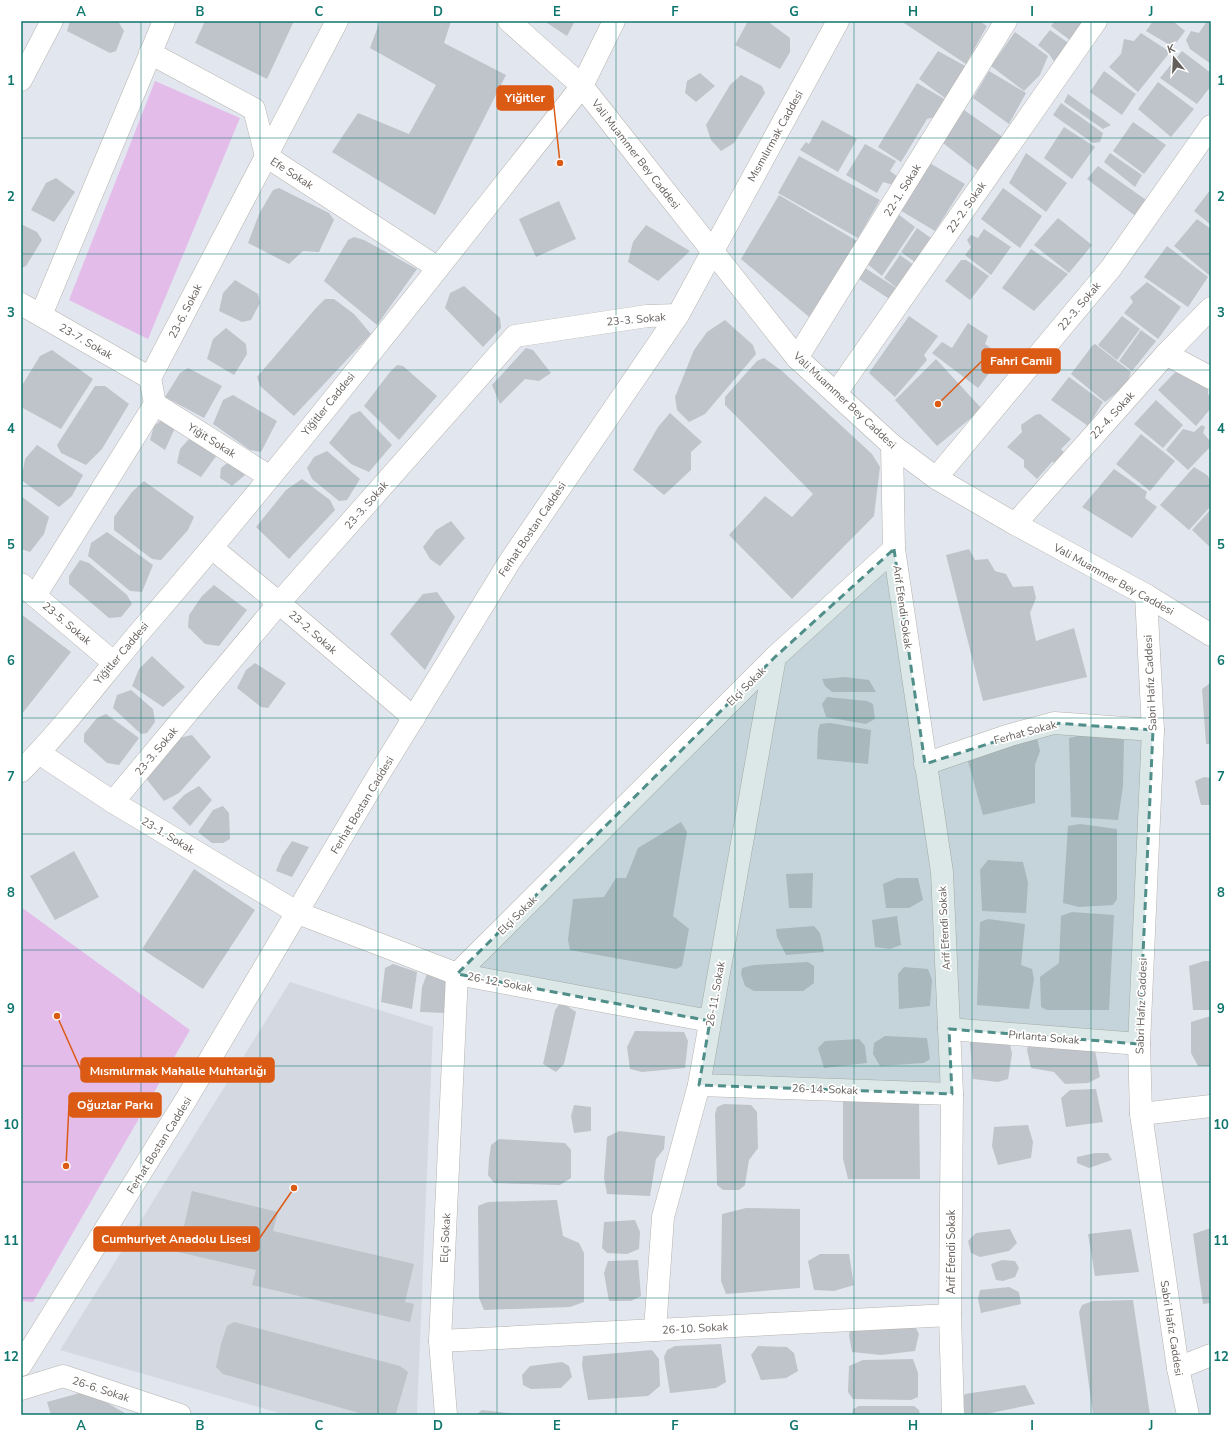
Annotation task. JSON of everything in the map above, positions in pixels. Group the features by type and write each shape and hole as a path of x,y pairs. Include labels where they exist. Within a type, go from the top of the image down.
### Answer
{"street":[{"path":"21,80 52,21"},
{"path":"41,315 163,21"},
{"name":"23-6. Sokak","path":"150,378 337,21"},
{"name":"Vali Muammer Bey Caddesi","path":"509,21 582,86 797,358 892,445 936,478 1015,524 1146,595 1211,635"},
{"name":"Yiğitler Caddesi","path":"21,771 39,753 113,662 212,548 438,268 582,86 614,21"},
{"name":"Mısmılırmak Caddesi","path":"712,251 838,21"},
{"name":"22-1. Sokak","path":"797,358 1006,21"},
{"name":"22-2. Sokak","path":"836,393 1096,21"},
{"name":"Efe Sokak","path":"150,53 254,109 266,156 438,268"},
{"name":"22-3. Sokak","path":"936,478 1111,268 1211,126"},
{"name":"Ferhat Bostan Caddesi","path":"21,1365 187,1098 414,718 510,561 678,315 712,251"},
{"name":"23-7. Sokak","path":"21,304 150,378"},
{"name":"22-4. Sokak","path":"1015,524 1166,354 1211,308"},
{"name":"23-3. Sokak","path":"113,802 280,603 515,336 577,325 647,316 678,315"},
{"path":"1166,354 1211,378"},
{"path":"28,590 155,404 150,378"},
{"name":"Yiğit Sokak","path":"155,404 270,477"},
{"name":"Arif Efendi Sokak","path":"892,445 894,549 942,872 952,1094 950,1315 953,1415"},
{"name":"23-2. Sokak","path":"212,548 280,603 414,718"},
{"name":"Elçi Sokak","path":"446,1415 440,1342 457,974 775,657 894,549"},
{"name":"23-5. Sokak","path":"28,590 113,662"},
{"name":"Sabri Hafız Caddesi","path":"1146,595 1153,730 1139,1044 1142,1114 1178,1368 1188,1415"},
{"name":"26-11. Sokak","path":"655,1330 662,1217 699,1085 775,657"},
{"name":"Ferhat Sokak","path":"925,764 1010,735 1054,723 1153,730"},
{"name":"23-1. Sokak","path":"39,753 113,802 298,913"},
{"name":"26-12. Sokak","path":"298,913 457,974 710,1021"},
{"name":"Pırlanta Sokak","path":"949,1029 1139,1044"},
{"name":"26-14. Sokak","path":"699,1085 952,1094"},
{"path":"1142,1114 1211,1106"},
{"name":"26-10. Sokak","path":"440,1342 950,1315"},
{"path":"1178,1368 1211,1355"},
{"name":"26-6. Sokak","path":"21,1389 63,1376 180,1415"}],"highlighted area":[{"path":"894,549 925,764 1054,723 1153,730 1139,1044 949,1029 952,1094 699,1085 710,1021 457,974 775,657"}],"shaded area":[{"path":"155,81 240,118 148,339 69,300"},
{"path":"21,907 190,1030 33,1302 21,1301"},
{"path":"290,982 433,1027 417,1415 286,1415 60,1350"}],"building":[{"path":"70,21 118,21 124,31 116,51 110,53 67,31"},
{"path":"205,21 294,21 267,79 195,43"},
{"path":"380,21 451,21 444,43 506,75 435,215 332,152 358,113 409,134 436,85 370,48"},
{"path":"544,21 575,21 567,36"},
{"path":"748,21 767,21 790,38 790,52 780,69 735,45"},
{"path":"901,21 979,21 987,26 966,64"},
{"path":"1055,21 1089,21 1074,43 1051,26"},
{"path":"1153,21 1173,21 1185,31 1173,47 1146,31"},
{"path":"1207,21 1211,21 1211,64 1190,49 1186,40 1191,31 1199,33"},
{"path":"1050,30 1074,47 1057,66 1049,54 1038,45"},
{"path":"1015,32 1048,56 1040,75 1024,91 991,66"},
{"path":"1141,33 1170,52 1138,92 1109,67 1121,54 1124,39 1134,41"},
{"path":"938,51 967,67 945,98 919,79"},
{"path":"1182,51 1211,73 1211,86 1197,104 1160,78"},
{"path":"989,71 1026,93 1009,124 973,98"},
{"path":"1104,71 1136,94 1122,115 1090,92"},
{"path":"700,73 715,86 696,102 685,93 687,81"},
{"path":"741,75 762,86 765,93 734,143 721,151 711,140 706,125 730,85"},
{"path":"1158,82 1194,109 1171,137 1138,109"},
{"path":"917,83 946,100 935,117 927,119 901,162 878,147"},
{"path":"1068,94 1111,125 1103,129 1064,102"},
{"path":"1061,103 1103,133 1100,142 1093,143 1053,115"},
{"path":"964,110 1004,138 981,173 943,143"},
{"path":"822,120 857,139 838,172 800,150 806,142 809,144"},
{"path":"1133,122 1166,145 1144,174 1113,151"},
{"path":"1064,127 1095,147 1072,179 1044,158"},
{"path":"865,144 896,161 890,171 898,177 893,185 883,182 877,193 846,175"},
{"path":"1026,153 1067,183 1046,212 1009,183"},
{"path":"1110,153 1142,175 1135,187 1104,162"},
{"path":"799,156 880,200 858,238 778,193"},
{"path":"928,162 965,184 935,231 898,209"},
{"path":"1098,166 1149,202 1138,218 1087,179"},
{"path":"56,178 75,192 54,222 31,210 46,183"},
{"path":"279,188 329,213 334,220 319,252 303,251 289,264 248,243 259,214 273,190"},
{"path":"1003,188 1042,216 1020,248 981,219"},
{"path":"1211,189 1211,225 1194,211"},
{"path":"779,195 857,241 809,317 741,259"},
{"path":"559,201 576,239 536,257 519,219"},
{"path":"898,214 915,227 882,276 865,262"},
{"path":"1058,218 1092,245 1069,273 1034,245"},
{"path":"1197,219 1211,229 1210,276 1174,246"},
{"path":"21,224 37,232 42,240 26,266 21,268"},
{"path":"646,225 690,251 658,281 628,262 633,242"},
{"path":"917,228 935,241 919,265 901,252"},
{"path":"984,229 1011,247 991,275 965,255 971,247 967,240 971,235 978,238"},
{"path":"354,237 364,240 417,269 377,325 324,281 348,240"},
{"path":"1167,246 1208,277 1188,307 1144,277"},
{"path":"1031,249 1068,274 1034,311 1002,288"},
{"path":"900,255 918,268 901,291 884,278"},
{"path":"961,260 966,260 989,276 970,300 945,281"},
{"path":"865,268 898,289 891,300 859,279"},
{"path":"235,280 258,294 260,303 251,320 242,322 219,311 223,293"},
{"path":"1147,282 1181,307 1158,339 1124,313 1133,302 1130,297"},
{"path":"464,286 500,318 501,328 483,347 445,308 450,293"},
{"path":"325,299 334,299 354,314 371,334 294,416 260,386 257,377"},
{"path":"909,316 938,336 924,355 927,360 895,397 869,373"},
{"path":"1122,316 1140,329 1117,360 1098,345"},
{"path":"725,320 753,345 756,354 705,414 689,422 677,410 675,397 694,350 707,332"},
{"path":"968,323 988,336 985,344 1002,356 978,388 932,353 942,342 952,348"},
{"path":"226,328 246,344 247,354 234,375 207,359 213,339"},
{"path":"1141,330 1156,341 1132,371 1119,361"},
{"path":"1095,344 1131,372 1127,384 1105,402 1071,374"},
{"path":"526,348 533,350 551,373 539,381 525,379 500,404 492,385"},
{"path":"52,350 93,379 61,429 21,407 21,387 40,356"},
{"path":"764,358 782,371 872,454 880,467 874,516 792,599 729,535 765,496 792,517 813,494 725,405 725,397 757,361"},
{"path":"936,359 982,409 937,446 895,400"},
{"path":"1184,363 1208,386 1208,394 1211,397 1211,408 1196,426 1158,390"},
{"path":"397,365 403,366 437,396 399,440 364,406"},
{"path":"188,368 222,386 204,418 165,397 180,373"},
{"path":"1069,377 1103,402 1088,426 1051,400"},
{"path":"95,386 105,386 129,404 102,449 86,465 61,453 57,445"},
{"path":"233,395 277,421 261,452 250,450 213,424 223,400"},
{"path":"1156,400 1183,425 1163,448 1134,424"},
{"path":"360,411 392,445 369,472 351,464 329,443 351,415"},
{"path":"670,413 702,442 691,452 691,470 664,495 633,470 658,427"},
{"path":"1040,414 1071,439 1061,449 1065,454 1058,463 1052,462 1037,479 1024,467 1024,460 1007,447 1022,432 1021,425 1035,415"},
{"path":"163,419 175,428 165,450 150,440 154,426"},
{"path":"1202,425 1205,427 1203,433 1211,442 1211,446 1188,470 1166,450 1183,429 1194,432"},
{"path":"1141,434 1175,461 1150,491 1116,464"},
{"path":"190,438 217,455 201,477 177,463 180,449"},
{"path":"37,445 83,475 72,496 59,507 21,480 25,459"},
{"path":"327,451 360,479 347,500 339,501 312,479 307,468 314,457"},
{"path":"230,461 245,475 232,486 220,478 221,468"},
{"path":"1194,467 1207,475 1211,481 1211,506 1189,530 1160,505"},
{"path":"1114,469 1147,492 1145,498 1157,507 1132,538 1082,507"},
{"path":"302,479 330,500 335,510 289,559 256,527 286,490"},
{"path":"144,481 194,517 188,530 161,560 152,559 114,530 114,517 132,492"},
{"path":"21,496 49,517 44,534 30,552 21,549"},
{"path":"1211,509 1211,548 1192,530"},
{"path":"451,521 465,538 440,566 430,559 423,547 436,530"},
{"path":"107,532 153,565 142,592 130,591 88,556 91,543"},
{"path":"969,549 975,560 988,559 995,571 1006,574 1013,587 1033,586 1036,598 1030,613 1036,641 1074,628 1087,677 983,701 946,555"},
{"path":"80,560 89,563 127,595 132,604 121,617 109,618 69,584 69,576"},
{"path":"214,585 247,610 219,646 205,644 188,627 189,615 202,596"},
{"path":"437,592 455,617 425,670 390,634 423,594"},
{"path":"21,614 71,652 21,715"},
{"path":"152,656 185,687 163,707 132,686 139,669"},
{"path":"255,663 286,683 268,708 261,707 237,688 246,670"},
{"path":"845,677 869,680 876,692 832,692 825,686 822,679"},
{"path":"1211,684 1211,744 1206,744 1202,689"},
{"path":"131,690 153,709 155,722 147,733 141,734 113,708 117,695"},
{"path":"827,697 867,701 873,704 875,719 866,724 826,717 822,704"},
{"path":"106,714 139,738 119,765 107,763 84,742 84,734 97,718"},
{"path":"830,723 871,730 868,764 817,759 818,731 820,724"},
{"path":"1094,732 1124,740 1123,786 1118,820 1071,817 1069,738"},
{"path":"192,735 211,757 179,793 164,801 145,777 179,738"},
{"path":"1037,738 1040,751 1035,765 1035,803 983,815 966,754"},
{"path":"1204,777 1211,778 1211,805 1201,805 1195,781"},
{"path":"199,786 212,800 190,826 172,808 184,795"},
{"path":"223,806 229,813 230,839 223,843 212,843 198,832 213,810"},
{"path":"681,822 687,832 673,916 689,929 682,966 676,969 570,950 568,940 573,899 604,897 616,878 626,878 638,848"},
{"path":"1080,824 1117,829 1117,899 1113,905 1079,907 1063,903 1068,826"},
{"path":"292,841 309,847 292,877 276,871 282,856"},
{"path":"74,851 99,897 55,920 30,876"},
{"path":"988,860 1023,862 1028,883 1026,913 982,911 980,870"},
{"path":"194,869 255,910 203,989 142,949"},
{"path":"813,873 812,908 789,908 786,874"},
{"path":"897,878 918,878 923,900 909,908 886,908 883,884"},
{"path":"1072,912 1114,915 1109,1010 1047,1010 1041,1007 1040,977 1059,963 1061,916"},
{"path":"897,916 901,945 890,949 875,947 872,920"},
{"path":"988,919 1025,924 1021,965 1032,969 1034,979 1029,1009 977,1005 980,922"},
{"path":"814,926 820,933 824,952 786,955 777,937 776,929"},
{"path":"1204,961 1211,961 1211,1010 1193,1010 1189,966"},
{"path":"808,962 814,966 814,983 803,991 754,991 745,986 741,974 742,968 754,965"},
{"path":"393,964 417,972 412,1009 381,1002 385,968"},
{"path":"904,967 928,969 932,980 930,1006 899,1009 898,974"},
{"path":"428,971 450,974 446,1013 420,1012 422,987"},
{"path":"561,1002 576,1012 564,1064 556,1072 543,1064 555,1010"},
{"path":"1211,1016 1211,1066 1198,1066 1191,1053 1191,1022"},
{"path":"635,1031 684,1032 688,1041 685,1068 642,1072 630,1069 627,1047"},
{"path":"885,1036 927,1038 930,1059 924,1063 880,1066 873,1054 874,1043"},
{"path":"991,1037 1009,1039 1012,1054 1008,1079 998,1082 973,1079 970,1043"},
{"path":"859,1039 865,1046 867,1063 824,1068 818,1048 825,1041"},
{"path":"1030,1039 1094,1045 1100,1077 1088,1083 1065,1084 1054,1072 1031,1068 1027,1050"},
{"path":"1096,1089 1103,1122 1066,1127 1061,1098 1070,1090"},
{"path":"858,1095 919,1099 920,1179 848,1179 843,1159 843,1101"},
{"path":"724,1104 751,1105 757,1112 758,1148 749,1160 745,1185 739,1190 723,1190 717,1185 715,1114 717,1107"},
{"path":"574,1105 591,1107 591,1131 574,1133 571,1116"},
{"path":"1028,1125 1033,1142 1031,1158 998,1165 992,1146 994,1127"},
{"path":"619,1131 665,1136 664,1149 656,1159 650,1196 607,1194 604,1178 607,1137"},
{"path":"499,1139 565,1143 571,1150 571,1178 560,1185 494,1183 488,1175 489,1159 491,1145"},
{"path":"1095,1153 1108,1153 1112,1160 1089,1168 1077,1163 1077,1157"},
{"path":"192,1191 278,1212 273,1231 414,1264 405,1302 414,1304 410,1322 252,1285 256,1270 178,1252"},
{"path":"557,1200 563,1236 579,1243 584,1253 584,1302 570,1307 484,1310 479,1298 478,1206 488,1202"},
{"path":"746,1208 800,1209 800,1288 726,1294 721,1281 722,1214"},
{"path":"635,1220 640,1232 639,1249 627,1254 607,1253 602,1248 604,1222"},
{"path":"1211,1228 1211,1303 1203,1304 1193,1234"},
{"path":"1010,1229 1017,1243 1009,1251 980,1257 971,1253 968,1241 976,1233"},
{"path":"1131,1229 1139,1272 1095,1276 1088,1234"},
{"path":"820,1254 849,1254 854,1285 834,1291 814,1290 808,1261"},
{"path":"638,1260 641,1296 631,1301 609,1301 604,1273 608,1261"},
{"path":"1002,1260 1015,1261 1019,1268 1015,1277 1003,1281 996,1280 991,1264"},
{"path":"1009,1287 1019,1292 1021,1304 981,1313 978,1299 980,1290"},
{"path":"1133,1300 1150,1415 1093,1415 1079,1312 1082,1305 1093,1301"},
{"path":"234,1322 400,1366 408,1372 396,1413 393,1415 366,1415 223,1374 216,1367 227,1326"},
{"path":"913,1323 919,1334 915,1351 881,1355 852,1352 849,1335 852,1325"},
{"path":"721,1344 726,1382 716,1388 670,1393 664,1357 667,1350 675,1346"},
{"path":"758,1346 787,1347 794,1353 798,1371 786,1378 761,1380 751,1355"},
{"path":"652,1350 659,1359 660,1386 648,1396 588,1400 582,1365 583,1356"},
{"path":"913,1359 918,1373 918,1397 911,1400 853,1399 848,1392 849,1366 863,1360"},
{"path":"562,1362 569,1366 572,1377 561,1388 531,1389 523,1385 522,1375 530,1366"},
{"path":"1025,1385 1035,1404 981,1415 965,1415 962,1399 965,1394"},
{"path":"87,1391 128,1415 51,1415 47,1402"},
{"path":"859,1406 914,1406 919,1410 920,1415 852,1415 853,1409"},
{"path":"482,1410 516,1414 516,1415 476,1415"}],"place":[{"name":"Yiğitler","path":"560,163"},
{"name":"Fahri Camii","path":"938,404"},
{"name":"Mısmılırmak Mahalle Muhtarlığı","path":"57,1016"},
{"name":"Oğuzlar Parkı","path":"66,1166"},
{"name":"Cumhuriyet Anadolu Lisesi","path":"294,1188"}]}
